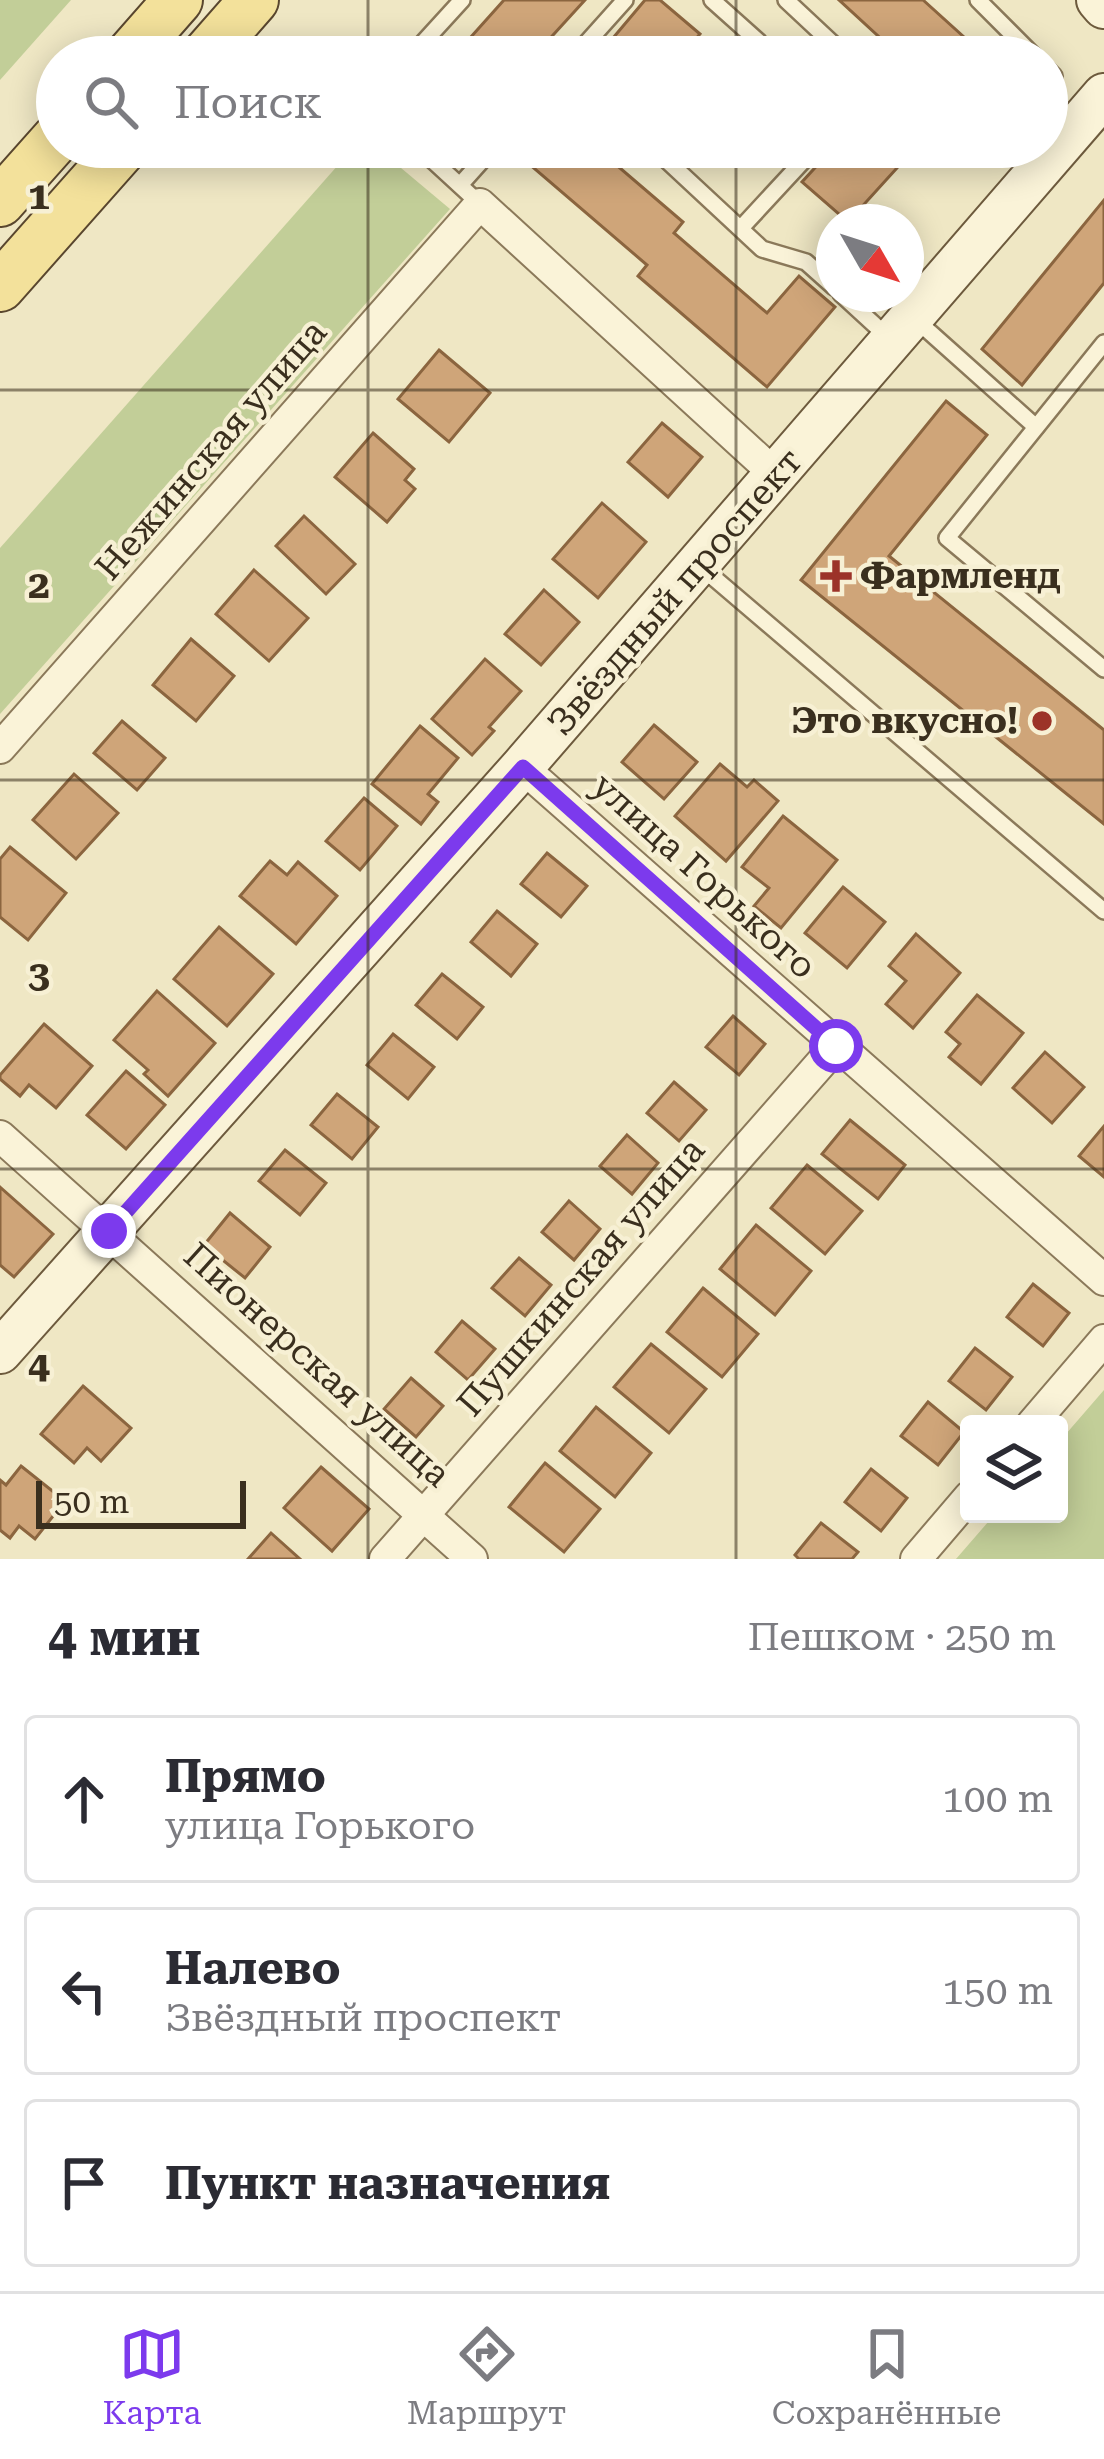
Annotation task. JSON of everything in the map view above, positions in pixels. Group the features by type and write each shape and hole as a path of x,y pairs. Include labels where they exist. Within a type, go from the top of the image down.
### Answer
{"main road":[{"path":"146,36 178,0"},
{"path":"222,36 254,0"},
{"path":"0,202 36,162"},
{"path":"0,287 105,168"}],"street":[{"path":"1098,0 1104,7"},
{"name":"Звёздный проспект","path":"1068,136 1104,94"},
{"name":"Звёздный проспект","path":"0,1352 523,767 1041,168"},
{"path":"470,195 776,475"},
{"name":"Нежинская улица","path":"0,748 470,195"},
{"name":"улица Горького","path":"523,767 1104,1280"},
{"name":"Пушкинская улица","path":"385,1559 836,1046"},
{"name":"Пионерская улица","path":"0,1136 472,1559"},
{"path":"1040,1415 1104,1340"},
{"path":"916,1559 960,1508"}],"lane":[{"path":"429,36 461,0"},
{"path":"593,36 626,0"},
{"path":"786,0 825,36"},
{"path":"978,0 1014,36"},
{"path":"721,3 752,36"},
{"path":"441,168 470,195 484,168"},
{"path":"675,168 762,249 806,262 816,271"},
{"path":"741,228 797,168"},
{"path":"873,312 1036,427"},
{"path":"1104,343 946,538 1104,669"},
{"path":"698,564 1104,911"}],"green space":[{"path":"0,0 71,0 36,36 0,80"},
{"path":"335,168 401,168 450,209 0,714 0,548"},
{"path":"1104,1390 1104,1559 956,1559 987,1523 1068,1523 1068,1432"}],"building":[{"path":"504,0 585,0 552,36 472,36"},
{"path":"645,0 660,0 700,34 698,36 615,36"},
{"path":"839,0 923,0 963,36 878,36"},
{"path":"534,168 620,168 683,222 674,233 767,313 799,276 816,291 816,312 831,312 767,387 638,276 647,265"},
{"path":"815,168 897,168 864,204 827,204 802,182"},
{"path":"1104,200 1104,283 1022,385 982,349"},
{"path":"439,350 490,393 449,442 398,399"},
{"path":"946,401 987,435 889,556 1104,730 1104,824 801,580"},
{"path":"662,423 702,457 668,497 628,462"},
{"path":"373,433 414,469 405,480 415,489 387,522 335,477"},
{"path":"602,503 646,542 598,598 553,559"},
{"path":"304,516 355,564 326,594 276,546"},
{"path":"254,570 308,618 269,661 216,614"},
{"path":"544,590 579,622 541,665 505,634"},
{"path":"191,639 234,676 196,721 153,685"},
{"path":"485,659 521,691 472,755 432,719"},
{"path":"122,721 165,758 137,790 94,753"},
{"path":"654,725 697,762 664,799 622,762"},
{"path":"420,726 458,758 428,794 438,802 421,824 372,784"},
{"path":"720,764 747,787 754,780 778,801 726,861 675,816"},
{"path":"74,774 118,813 76,859 33,820"},
{"path":"364,798 397,826 360,870 326,841"},
{"path":"783,816 837,860 781,928 754,906 769,888 742,867"},
{"path":"10,847 66,893 28,940 0,917 0,859"},
{"path":"547,853 587,886 561,917 521,884"},
{"path":"270,861 287,875 298,862 337,896 296,944 240,896"},
{"path":"843,887 885,922 847,968 805,933"},
{"path":"497,911 537,944 511,976 471,942"},
{"path":"219,927 273,974 227,1026 174,979"},
{"path":"916,934 960,973 913,1028 886,1004 906,981 889,966"},
{"path":"442,974 483,1007 457,1039 416,1005"},
{"path":"157,991 215,1043 168,1096 144,1074 148,1070 114,1040"},
{"path":"977,995 1023,1033 981,1084 949,1057 960,1044 946,1032"},
{"path":"733,1016 765,1044 739,1075 706,1047"},
{"path":"44,1024 92,1066 56,1108 29,1085 20,1096 0,1079"},
{"path":"393,1034 434,1067 408,1099 367,1065"},
{"path":"1045,1052 1084,1087 1052,1123 1013,1088"},
{"path":"126,1071 165,1105 126,1149 87,1115"},
{"path":"674,1082 706,1110 679,1141 647,1113"},
{"path":"337,1094 378,1127 352,1159 311,1125"},
{"path":"850,1120 905,1165 878,1199 822,1154"},
{"path":"1104,1126 1104,1177 1079,1156"},
{"path":"627,1135 658,1163 632,1194 600,1166"},
{"path":"285,1150 326,1183 300,1215 259,1181"},
{"path":"807,1165 862,1211 825,1254 771,1208"},
{"path":"0,1187 53,1234 14,1277 0,1265"},
{"path":"569,1201 600,1229 574,1260 542,1232"},
{"path":"230,1213 270,1247 245,1278 204,1245"},
{"path":"756,1225 811,1271 775,1315 720,1269"},
{"path":"519,1258 551,1285 525,1316 492,1288"},
{"path":"1033,1284 1069,1313 1043,1346 1007,1317"},
{"path":"703,1288 758,1334 722,1377 667,1332"},
{"path":"462,1321 495,1349 468,1380 436,1352"},
{"path":"651,1344 706,1389 669,1433 614,1387"},
{"path":"975,1348 1012,1377 986,1410 949,1381"},
{"path":"411,1378 443,1406 416,1437 384,1409"},
{"path":"83,1386 131,1428 101,1461 87,1448 74,1463 41,1434"},
{"path":"928,1402 960,1429 960,1437 938,1465 901,1436"},
{"path":"596,1407 651,1453 615,1497 560,1451"},
{"path":"545,1463 600,1509 564,1552 509,1507"},
{"path":"21,1466 65,1501 35,1539 19,1526 10,1538 0,1530 0,1480 6,1485"},
{"path":"321,1467 369,1509 332,1551 284,1508"},
{"path":"871,1469 907,1498 881,1531 845,1502"},
{"path":"821,1523 858,1552 852,1559 799,1559 795,1555"},
{"path":"271,1533 300,1559 248,1559"}],"place":[{"name":"Фармленд","path":"836,576"},
{"name":"Это вкусно!","path":"1042,721"}],"route":[{"path":"109,1231 523,767 836,1046"}]}
